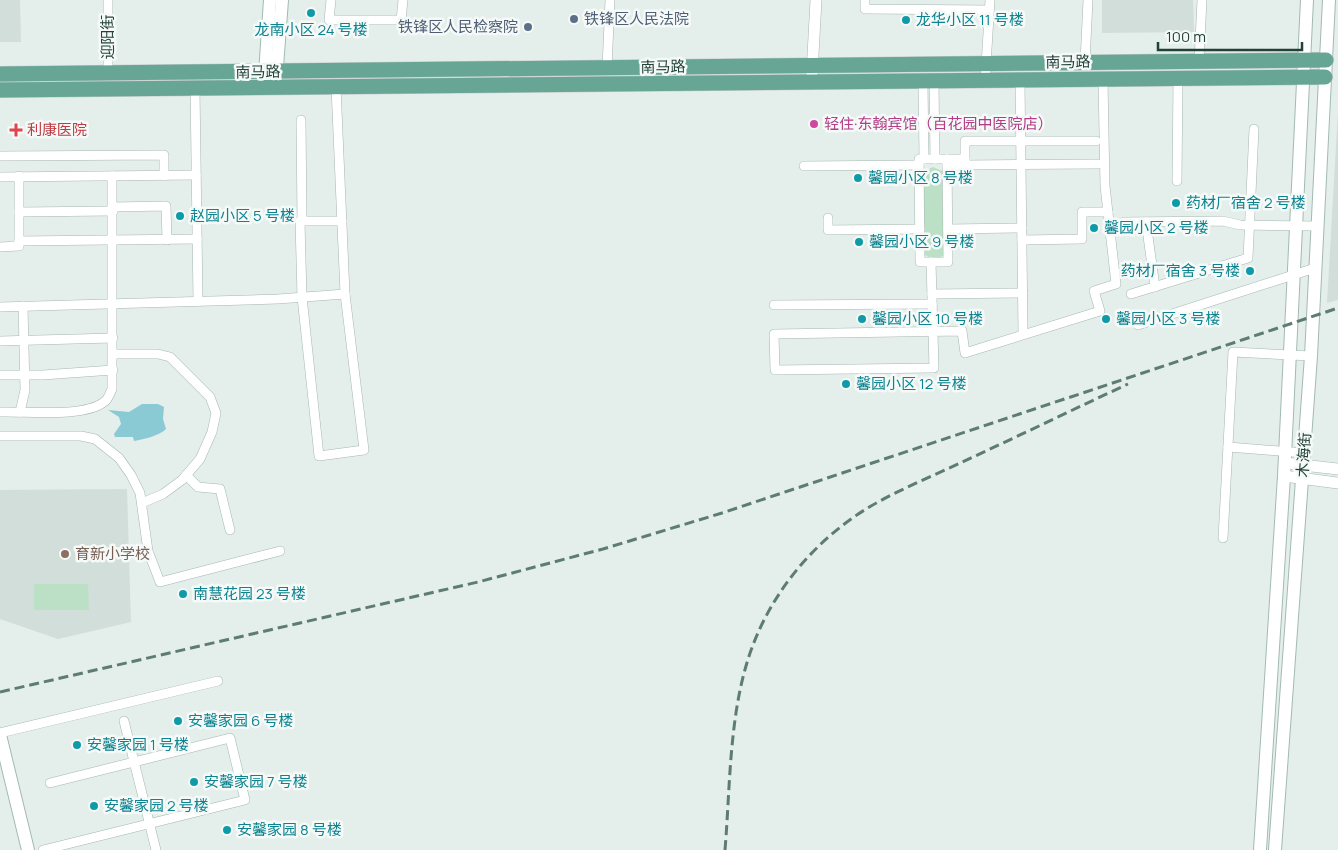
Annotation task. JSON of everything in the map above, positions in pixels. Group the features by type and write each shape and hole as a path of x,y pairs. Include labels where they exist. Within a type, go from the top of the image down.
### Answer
{"main road":[{"path":"270,0 270,88"},
{"path":"270,72 282,0"},
{"name":"木海街","path":"1260,850 1284,476 1307,0"},
{"name":"木海街","path":"1275,850 1311,356 1316,226 1329,0"},
{"name":"南马路","path":"0,74 1326,60"},
{"name":"南马路","path":"0,90 985,82 1325,77"},
{"path":"0,734 28,850"}],"street":[{"name":"迎阳街","path":"108,0 108,73"},
{"path":"331,0 330,20 401,20 403,0"},
{"path":"607,68 610,0"},
{"path":"811,82 816,0"},
{"path":"865,0 865,9 989,10"},
{"path":"985,82 990,0"},
{"path":"1085,62 1088,0"},
{"path":"1199,61 1202,0"},
{"path":"1177,181 1178,79"},
{"path":"1020,80 1024,334"},
{"path":"931,262 932,304 933,332 934,368 774,370 774,334 933,332 962,331 966,353 1100,311 1094,291 1116,284 1105,186 1103,80"},
{"path":"928,81 935,159"},
{"path":"928,81 921,162 920,262 948,262 947,162"},
{"path":"301,120 302,221 300,221 302,297 319,456 364,450 346,294 336,87"},
{"path":"195,88 198,301"},
{"path":"1131,294 1248,258 1254,129"},
{"path":"965,162 965,141 1096,140"},
{"path":"0,156 164,155 164,176"},
{"path":"804,166 921,162 935,159 947,162 1098,164"},
{"path":"0,177 196,175"},
{"path":"0,247 20,246 19,176"},
{"path":"0,412 70,411 90,409 106,402 112,389 113,370 112,176"},
{"path":"20,212 166,206 167,240"},
{"path":"1022,240 1082,239 1082,212 1108,212"},
{"path":"828,218 828,230 920,229"},
{"path":"302,221 342,221"},
{"path":"1124,222 1223,221 1249,225 1316,226"},
{"path":"1146,222 1155,287"},
{"path":"948,229 1022,228"},
{"path":"20,241 197,239"},
{"path":"1138,325 1315,268"},
{"path":"932,294 1023,293"},
{"path":"0,306 114,304 346,294"},
{"path":"774,305 932,304"},
{"path":"20,412 25,390 23,306"},
{"path":"0,341 113,338"},
{"path":"1223,538 1233,352 1311,356"},
{"path":"113,354 158,354 170,357 210,397 216,413 212,432 200,459 186,475 163,494 142,503"},
{"path":"0,375 113,370"},
{"path":"0,436 81,436 95,439 119,458 140,493 148,551 160,582 280,551"},
{"path":"1228,447 1303,459 1338,469"},
{"path":"186,475 198,487 220,489 230,530"},
{"path":"1284,476 1338,483"},
{"path":"0,734 218,681"},
{"path":"124,721 156,850"},
{"path":"43,850 245,800 230,738 50,783"}],"shaded area":[{"path":"0,0 20,0 21,42 0,42"},
{"path":"1102,0 1193,0 1194,32 1102,33"},
{"path":"1338,111 1338,300 1327,303"},
{"name":"育新小学校","path":"127,489 131,622 58,639 0,619 0,490"}],"green space":[{"path":"933,167 942,171 944,255 935,260 925,255 923,172"},
{"path":"34,584 88,584 89,610 34,610"}],"water":[{"path":"142,404 158,404 164,407 163,419 166,429 147,438 134,441 133,437 115,437 114,434 121,424 119,417 108,410 129,412"}],"railway":[{"path":"0,692 478,582 603,549 722,513 1338,308"},
{"path":"725,850 733,734 740,688 746,666 754,641 778,595 811,554 849,520 884,499 1128,384"}],"place":[{"name":"龙南小区 24 号楼","path":"311,13"},
{"name":"铁锋区人民法院","path":"574,19"},
{"name":"龙华小区 11 号楼","path":"906,20"},
{"name":"铁锋区人民检察院","path":"528,27"},
{"name":"轻住·东翰宾馆（百花园中医院店）","path":"814,124"},
{"name":"利康医院","path":"16,130"},
{"name":"馨园小区 8 号楼","path":"858,178"},
{"name":"药材厂宿舍 2 号楼","path":"1176,203"},
{"name":"赵园小区 5 号楼","path":"180,216"},
{"name":"馨园小区 2 号楼","path":"1094,228"},
{"name":"馨园小区 9 号楼","path":"859,242"},
{"name":"药材厂宿舍 3 号楼","path":"1250,271"},
{"name":"馨园小区 10 号楼","path":"862,319"},
{"name":"馨园小区 3 号楼","path":"1106,319"},
{"name":"馨园小区 12 号楼","path":"846,384"},
{"name":"育新小学校","path":"65,554"},
{"name":"南慧花园 23 号楼","path":"183,594"},
{"name":"安馨家园 6 号楼","path":"178,721"},
{"name":"安馨家园 1 号楼","path":"77,745"},
{"name":"安馨家园 7 号楼","path":"194,782"},
{"name":"安馨家园 2 号楼","path":"94,806"},
{"name":"安馨家园 8 号楼","path":"227,830"}]}
